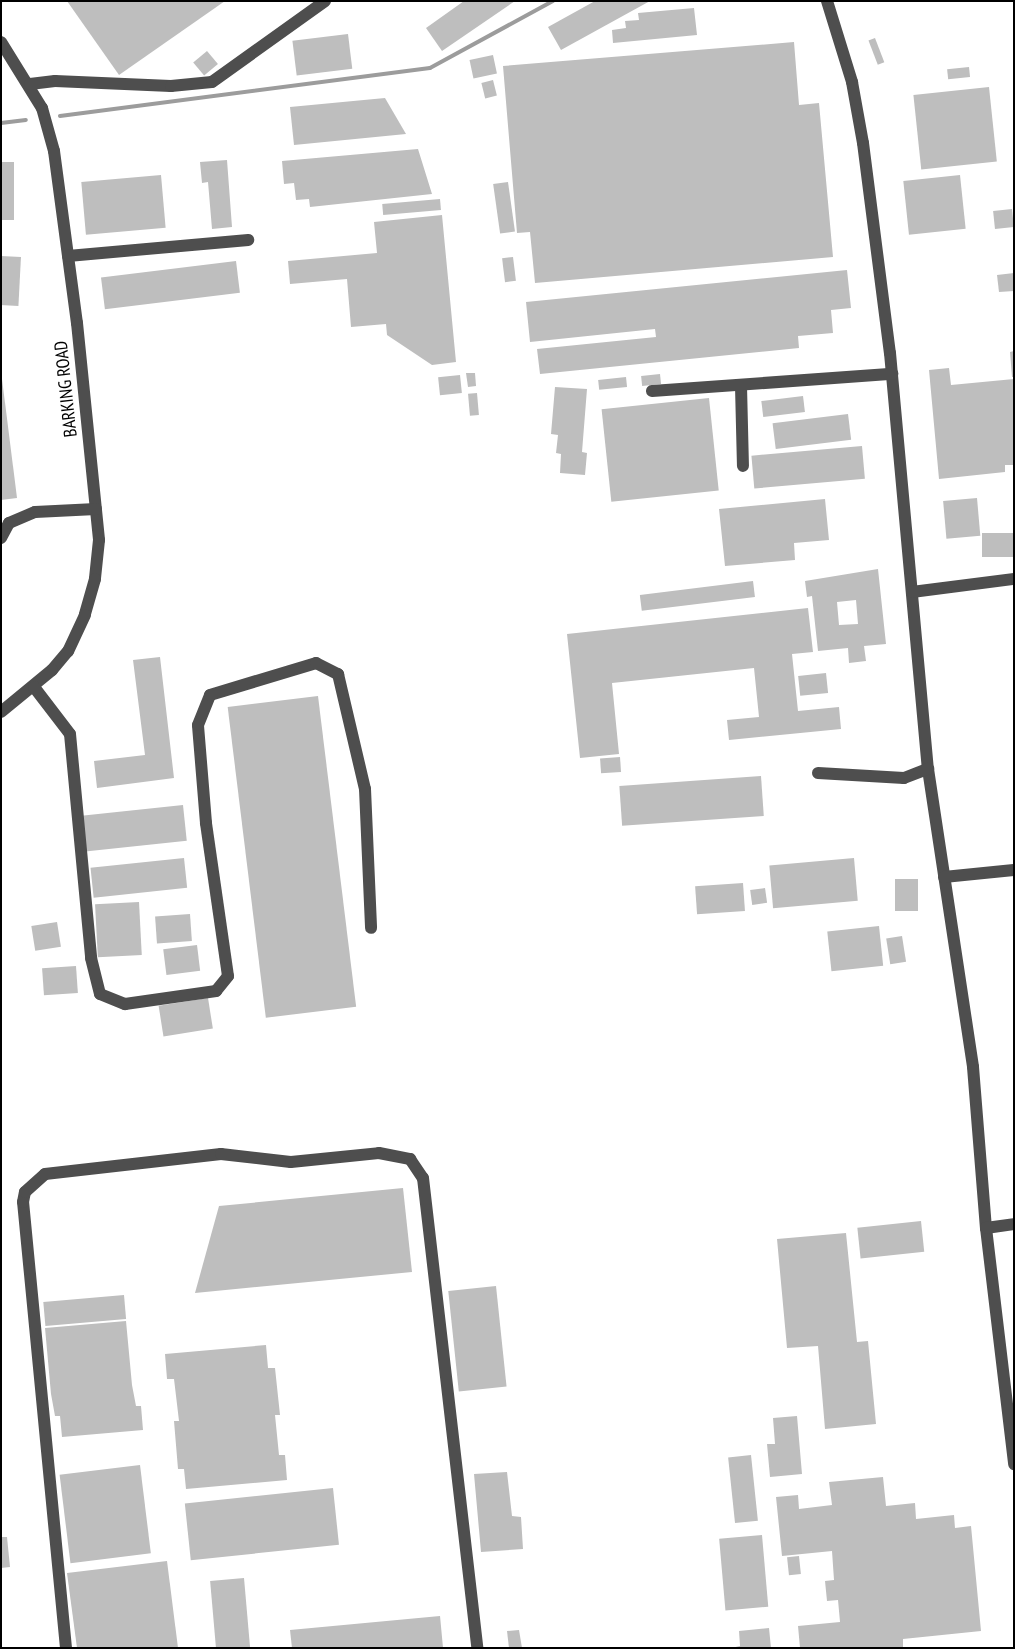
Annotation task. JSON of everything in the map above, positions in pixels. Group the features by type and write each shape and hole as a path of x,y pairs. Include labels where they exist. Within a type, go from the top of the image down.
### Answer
{"street":[{"path":"30,84 54,81 171,86 212,82 325,1"},
{"path":"827,1 852,82 864,143 892,374 928,769 973,1067 986,1228 1014,1464"},
{"name":"BARKING ROAD","path":"1,42 30,84 42,108 54,151 68,256 99,540 95,579 85,615 68,651 34,687 1,712"},
{"path":"68,256 248,240"},
{"path":"652,391 892,374"},
{"path":"741,386 743,466"},
{"path":"1,538 10,523 35,512 96,509"},
{"path":"912,592 1014,579"},
{"path":"34,687 70,734 91,958 100,994 125,1004 170,998 216,991 228,976 206,823 198,725 210,695 316,663 338,674 364,789 371,928"},
{"path":"818,773 904,778 928,769"},
{"path":"944,877 1014,870"},
{"path":"66,1648 23,1202 30,1185 45,1174 221,1154 291,1162 380,1153 410,1159 423,1178 426,1192 477,1648"},
{"path":"986,1228 1014,1224"}],"building":[{"path":"67,1 225,1 119,75"},
{"path":"464,1 515,1 442,51 426,28"},
{"path":"595,1 650,1 561,50 548,27"},
{"path":"694,8 697,35 613,43 612,30 626,28 625,21 639,20 638,13"},
{"path":"348,34 352,69 297,76 292,41"},
{"path":"875,38 884,62 878,65 868,41"},
{"path":"794,42 799,105 819,103 833,257 535,283 530,232 517,233 503,66"},
{"path":"207,51 218,64 204,76 193,63"},
{"path":"493,55 497,74 473,79 470,60"},
{"path":"969,67 970,77 948,79 947,69"},
{"path":"493,80 497,96 485,98 481,83"},
{"path":"989,87 997,162 921,170 913,95"},
{"path":"385,98 406,134 294,145 290,107"},
{"path":"418,149 432,194 310,207 309,199 296,200 294,183 284,184 282,161"},
{"path":"227,160 232,227 212,229 208,182 202,183 200,162"},
{"path":"1,162 14,162 14,220 1,220"},
{"path":"161,175 166,228 86,235 81,182"},
{"path":"960,175 966,229 909,235 903,181"},
{"path":"508,182 515,232 500,234 493,184"},
{"path":"440,199 441,210 383,215 382,204"},
{"path":"1012,209 1014,227 995,229 993,211"},
{"path":"442,215 456,362 432,365 387,335 386,324 351,327 347,279 290,284 288,261 377,253 374,222"},
{"path":"1,256 21,257 18,306 1,305"},
{"path":"513,257 516,281 505,282 502,258"},
{"path":"236,261 240,293 105,309 101,278"},
{"path":"847,270 851,308 831,310 833,333 798,336 799,348 540,374 537,349 656,337 655,329 530,342 526,302"},
{"path":"1014,273 1014,291 999,292 997,275"},
{"path":"1014,351 1014,377 1012,377 1010,352"},
{"path":"949,368 951,385 1014,379 1014,465 1005,465 1005,472 939,479 929,370"},
{"path":"1,371 17,498 1,500"},
{"path":"466,373 475,373 476,386 468,387"},
{"path":"660,374 661,384 642,386 641,376"},
{"path":"460,375 462,393 440,395 438,377"},
{"path":"626,377 627,387 599,390 598,380"},
{"path":"555,387 587,389 582,452 587,453 585,475 560,473 561,454 556,453 558,435 551,434"},
{"path":"477,393 479,415 470,416 468,394"},
{"path":"803,396 805,412 763,417 761,401"},
{"path":"709,398 719,490 611,502 602,409"},
{"path":"848,414 851,440 776,449 773,423"},
{"path":"862,446 865,479 754,489 751,456"},
{"path":"977,498 980,536 946,539 943,501"},
{"path":"825,499 829,540 794,543 795,560 725,566 719,509"},
{"path":"982,533 1014,533 1014,557 982,557"},
{"path":"878,569 886,644 864,646 866,661 849,663 848,648 818,651 812,596 807,597 805,581","holes":["856,600 858,624 839,625 837,602"]},
{"path":"753,581 755,597 642,611 640,595"},
{"path":"808,608 813,652 792,654 798,711 839,707 841,729 729,740 727,720 759,717 754,668 612,683 619,754 580,758 567,634"},
{"path":"160,657 174,778 97,788 94,761 145,755 133,660"},
{"path":"826,673 828,693 800,696 798,676"},
{"path":"318,696 356,1007 266,1018 228,707"},
{"path":"620,757 621,772 601,773 600,758"},
{"path":"761,776 764,816 622,826 619,786"},
{"path":"183,805 187,841 85,851 82,816"},
{"path":"184,858 187,888 94,898 91,868"},
{"path":"854,858 858,901 773,908 769,865"},
{"path":"895,879 918,879 918,911 895,911"},
{"path":"743,883 745,911 697,914 695,886"},
{"path":"765,888 767,903 752,905 750,890"},
{"path":"139,902 142,955 98,957 95,904"},
{"path":"190,914 192,941 157,943 155,916"},
{"path":"57,922 61,947 35,951 31,926"},
{"path":"879,926 883,966 831,971 827,931"},
{"path":"902,936 906,962 890,964 886,939"},
{"path":"197,945 200,971 166,975 163,949"},
{"path":"76,966 78,993 44,995 42,968"},
{"path":"208,998 213,1029 163,1036 159,1006"},
{"path":"403,1188 412,1272 195,1293 219,1206"},
{"path":"921,1221 924,1252 861,1259 857,1228"},
{"path":"846,1233 857,1342 868,1341 876,1424 825,1429 818,1346 787,1348 777,1239"},
{"path":"496,1286 507,1386 459,1391 448,1291"},
{"path":"124,1295 126,1319 45,1326 43,1302"},
{"path":"126,1321 132,1385 136,1406 141,1406 143,1430 62,1437 60,1416 55,1416 51,1394 45,1328"},
{"path":"266,1345 268,1368 275,1368 280,1415 275,1415 279,1455 285,1455 287,1480 186,1489 184,1469 178,1469 174,1421 179,1421 174,1379 167,1379 165,1354"},
{"path":"797,1416 802,1474 770,1477 767,1444 775,1444 773,1418"},
{"path":"751,1455 758,1521 735,1523 728,1457"},
{"path":"140,1465 151,1553 70,1563 60,1475"},
{"path":"507,1472 512,1516 521,1517 523,1549 481,1552 474,1474"},
{"path":"883,1477 886,1506 915,1503 916,1519 954,1515 955,1528 971,1526 981,1631 903,1639 903,1648 800,1648 798,1626 840,1622 838,1600 827,1601 825,1581 834,1580 832,1551 782,1556 776,1497 798,1495 799,1509 832,1505 829,1482"},
{"path":"333,1488 339,1545 191,1560 185,1504"},
{"path":"762,1535 768,1607 725,1610 719,1539"},
{"path":"1,1537 7,1537 10,1567 1,1568"},
{"path":"799,1556 801,1574 789,1575 787,1557"},
{"path":"167,1561 178,1648 77,1648 67,1573"},
{"path":"244,1578 250,1648 216,1648 210,1581"},
{"path":"440,1616 443,1648 292,1648 290,1630"},
{"path":"769,1628 771,1648 731,1648 740,1646 739,1631"},
{"path":"519,1630 522,1648 509,1648 507,1631"}],"waterway":[{"path":"60,116 430,68 553,1"},
{"path":"1,123 26,120"}]}
